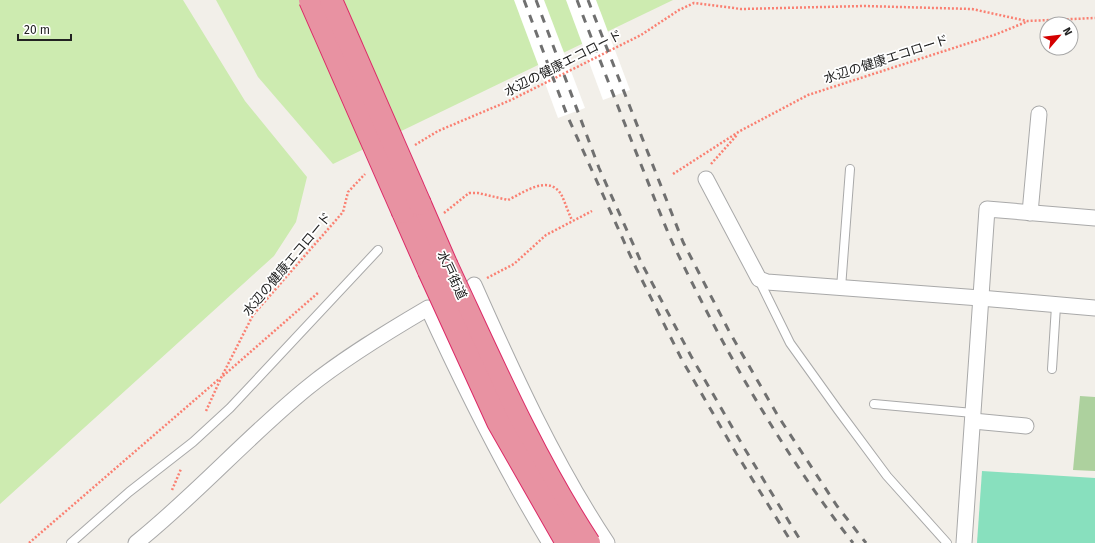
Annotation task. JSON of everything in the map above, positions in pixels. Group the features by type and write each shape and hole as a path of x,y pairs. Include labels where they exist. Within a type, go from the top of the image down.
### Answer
{"highway":[{"name":"水戸街道","path":"310,0 411,208"},
{"name":"水戸街道","path":"330,0 411,208 437,268 498,422 567,543"},
{"name":"水戸街道","path":"437,268 575,522 589,543"}],"street":[{"path":"1030,213 1039,114"},
{"path":"706,179 759,279 767,282 1095,308"},
{"path":"964,543 987,209 1095,218"},
{"path":"474,286 505,356 562,467 607,543"},
{"path":"136,543 184,503 258,431 306,389 333,369 428,308 462,383 516,487 550,543"},
{"path":"973,417 1026,426"}],"lane":[{"path":"841,288 850,169"},
{"path":"71,543 129,492 193,442 230,408 378,250"},
{"path":"759,279 790,343 887,476 947,543"},
{"path":"1052,369 1056,306"},
{"path":"874,404 973,417"}],"path":[{"name":"水辺の健康エコロード","path":"412,147 438,132 511,100 641,35 679,10 694,3 741,10 864,6 972,9 1027,21 1095,18"},
{"name":"水辺の健康エコロード","path":"673,174 740,131 808,95 997,34 1027,21"},
{"path":"706,179 706,168 740,131"},
{"name":"水辺の健康エコロード","path":"29,543 221,378 253,316 343,212 348,192 366,173"},
{"path":"439,216 469,193 478,192 508,200 537,185 546,185 560,193 572,220"},
{"path":"474,286 514,264 546,236 572,220 592,211"}],"green space":[{"path":"0,0 183,0 245,101 307,177 296,222 274,256 0,504"},
{"path":"216,0 673,0 333,164 258,77"},
{"path":"1080,396 1095,397 1095,471 1073,470"},
{"path":"982,471 1095,478 1095,543 977,543"}],"pier":[{"path":"514,0 544,0 585,108 558,118"},
{"path":"566,0 596,0 630,90 603,100"}],"railway":[{"path":"524,0 567,115 635,266 682,360 736,453 792,543"},
{"path":"536,0 599,168 642,264 691,356 743,446 802,543"},
{"path":"577,0 662,219 693,285 734,362 778,436 802,473 853,543"},
{"path":"588,0 683,242 730,333 778,416 837,506 866,543"}]}
